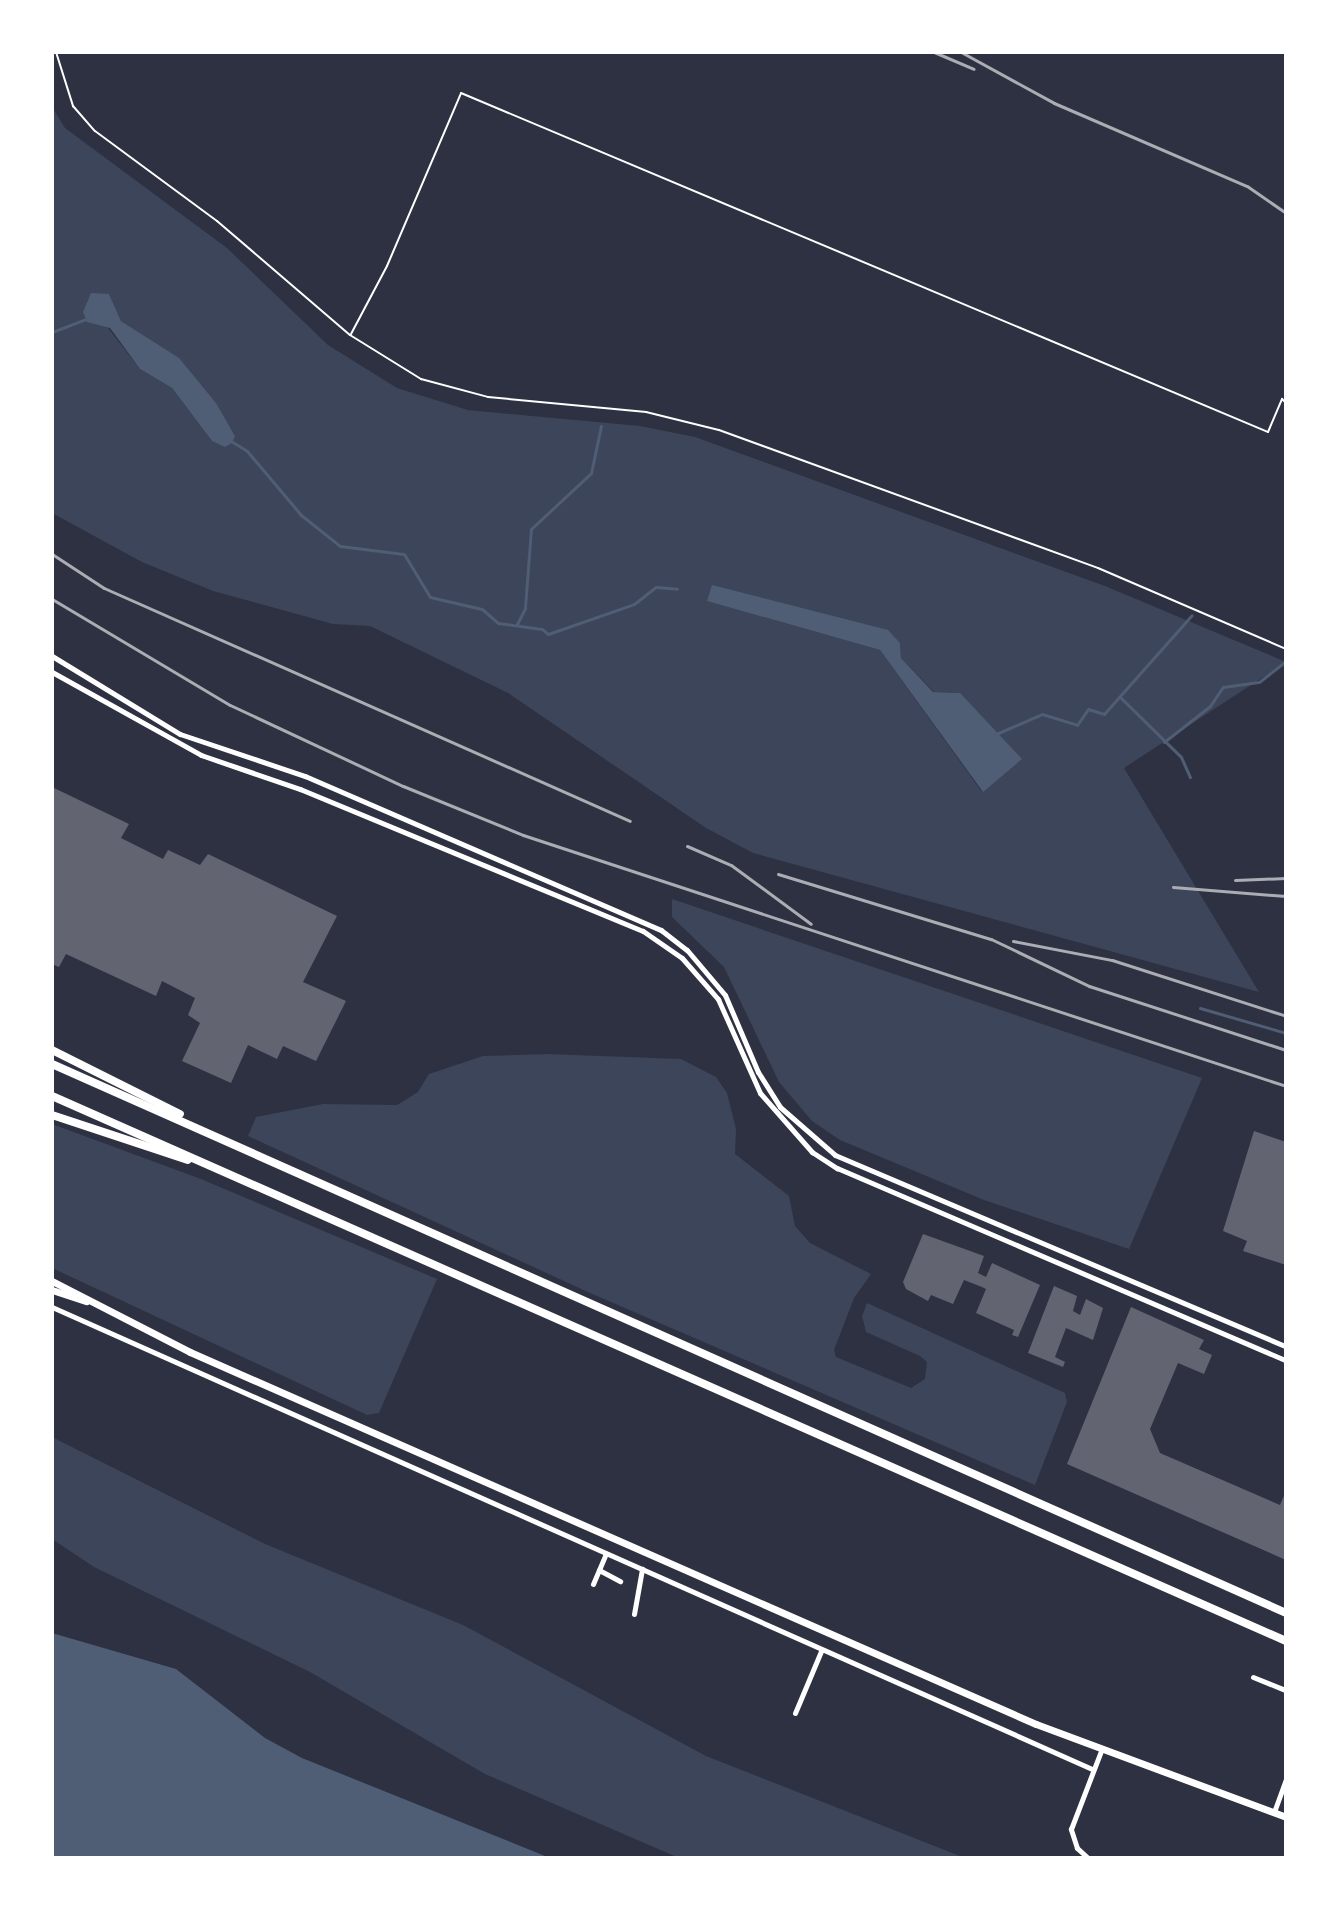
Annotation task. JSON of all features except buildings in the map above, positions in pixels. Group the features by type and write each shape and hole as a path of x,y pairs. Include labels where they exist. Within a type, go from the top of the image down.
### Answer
{"highway":[{"path":"52,1050 262,1155"},
{"path":"52,1064 1286,1613"},
{"path":"52,1096 1286,1641"},
{"path":"52,1115 227,1172"}],"main road":[{"path":"52,1281 86,1301 648,1555 1101,1751 1286,1817"},
{"path":"52,1290 86,1301"}],"street":[{"path":"52,656 180,734 305,776 500,856 661,930 687,950 725,995 780,1107 835,1155 1286,1346"},
{"path":"52,672 201,755 314,794 643,931 702,978 718,999 760,1093 812,1152 837,1168 1286,1360"},
{"path":"137,721 142,713"},
{"path":"52,1307 1092,1769"},
{"path":"593,1584 606,1554"},
{"path":"634,1614 642,1569"},
{"path":"599,1570 620,1581"},
{"path":"795,1713 821,1651"},
{"path":"1253,1677 1286,1690"},
{"path":"1088,1858 1077,1848 1071,1829 1101,1751"},
{"path":"1274,1812 1286,1779"}],"lane":[{"path":"56,52 73,106 95,131 217,221 350,335 439,387 488,397 646,412 719,430 1098,568 1286,649"},
{"path":"350,335 387,266 461,93 1268,432 1282,399 1286,403"}],"shaded area":[{"path":"52,107 65,128 227,248 328,345 397,388 468,410 640,426 695,437 1105,586 1286,662 1124,768 1259,992 753,853 706,828 508,693 370,626 333,624 213,591 142,562 52,513","holes":["109,294 121,321 179,359 235,435 212,441 172,388 140,369 87,301","708,601 900,643 901,658 934,692 960,693 982,792 880,650"]},
{"path":"91,293 109,294 121,321 179,358 216,403 235,436 232,443 225,447 212,441 172,388 140,369 110,328 87,322 83,312"},
{"path":"712,585 888,630 900,643 901,658 933,692 960,693 1022,759 983,792 880,650 707,601"},
{"path":"672,899 1202,1078 1129,1249 984,1200 840,1140 812,1121 779,1082 724,967 672,917"},
{"path":"547,1054 681,1059 716,1077 727,1093 736,1129 735,1154 789,1196 795,1226 810,1243 871,1274 854,1298 834,1350 836,1357 911,1388 925,1379 927,1362 920,1356 866,1332 862,1316 867,1303 1065,1393 1067,1402 1035,1485 590,1293 248,1136 256,1117 323,1104 397,1105 418,1092 429,1074 483,1056"},
{"path":"52,1124 201,1179 437,1279 379,1413 367,1415 52,1268"},
{"path":"52,1437 265,1544 463,1625 706,1756 965,1858 679,1858 485,1774 310,1672 94,1567 52,1539"},
{"path":"52,1633 176,1669 265,1738 302,1758 550,1858 52,1858"}],"waterway":[{"path":"52,332 86,319"},
{"path":"517,624 525,608 531,529 591,473 601,426"},
{"path":"231,441 247,451 301,515 340,546 404,554 430,597 482,609 498,623 542,629 548,634 634,604 656,587 677,589"},
{"path":"996,734 1042,714 1077,725 1088,709 1104,714 1192,615"},
{"path":"1164,742 1210,706 1223,687 1259,682 1286,661"},
{"path":"1121,698 1181,757 1190,777"},
{"path":"1200,1008 1286,1033"}],"railway":[{"path":"934,52 974,69"},
{"path":"961,52 1054,103 1247,186 1286,213"},
{"path":"52,554 104,588 630,821"},
{"path":"52,599 230,705 403,786 523,835 1286,1086"},
{"path":"687,846 731,865 811,924"},
{"path":"778,874 991,939 1089,986 1286,1050"},
{"path":"1235,880 1286,878"},
{"path":"1173,887 1286,896"},
{"path":"1013,941 1112,960 1286,1016"}]}
